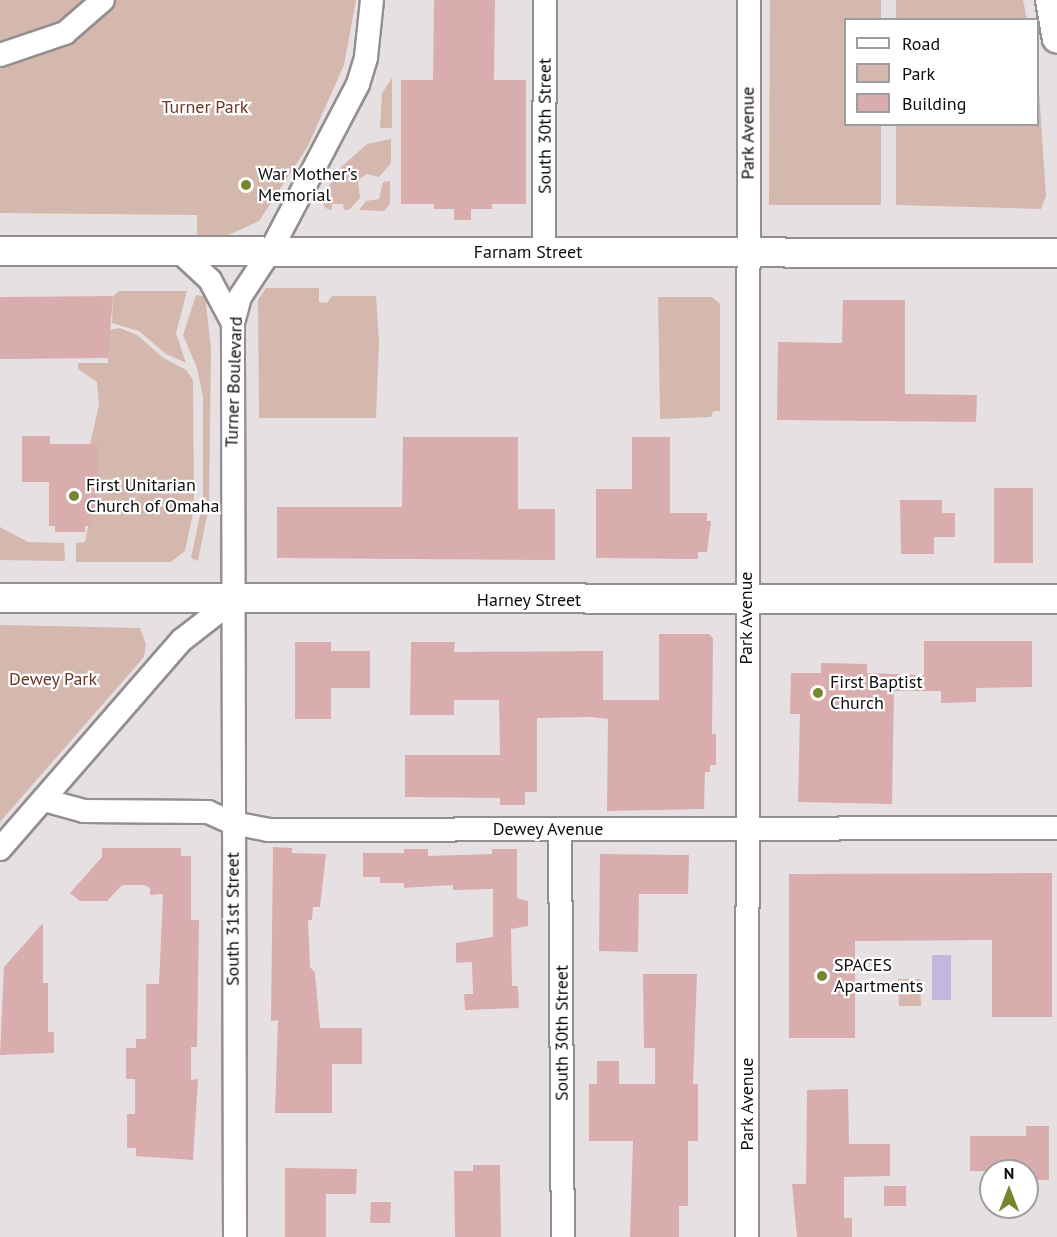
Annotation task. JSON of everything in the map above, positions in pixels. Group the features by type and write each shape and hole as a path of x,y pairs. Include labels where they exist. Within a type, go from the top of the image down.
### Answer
{"main road":[{"path":"1050,0 1057,38"},
{"name":"Farnam Street","path":"0,251 1057,253"},
{"name":"Harney Street","path":"0,598 232,601 1057,599"}],"street":[{"path":"0,55 65,33 103,0"},
{"name":"Turner Boulevard","path":"232,601 233,323 240,297 271,250 358,84 368,48 372,0"},
{"name":"South 30th Street","path":"544,252 545,0"},
{"name":"Park Avenue","path":"747,1237 746,599 749,0"},
{"path":"180,252 210,280 233,323"},
{"path":"0,849 182,640 232,601"},
{"name":"South 31st Street","path":"232,601 235,1237"},
{"name":"Dewey Avenue","path":"44,800 84,810 200,811 233,823 267,830 1057,828"},
{"name":"South 30th Street","path":"560,829 563,1237"}],"green space":[{"name":"Turner Park","path":"0,0 356,0 344,65 308,146 259,221 226,236 197,235 197,215 0,213"},
{"path":"770,0 881,0 881,18 844,18 844,126 881,126 881,205 769,205"},
{"path":"896,0 1023,0 1027,18 896,18"},
{"path":"392,78 392,128 380,128 382,93"},
{"path":"1039,91 1046,196 1041,209 896,205 896,126 1039,126"},
{"path":"391,139 391,163 379,177 367,174 358,180 360,198 349,210 344,210 343,204 332,204 332,210 325,208 322,199 338,170 367,144"},
{"path":"390,181 390,204 384,211 359,210 366,201 379,199 383,182"},
{"path":"266,288 319,288 319,302 327,303 332,296 376,296 379,342 376,418 259,418 258,300"},
{"path":"119,291 187,291 176,333 186,363 166,354 139,331 112,323 113,296"},
{"path":"196,295 208,297 206,304 211,349 209,505 198,561 191,558 203,501 203,397 197,368 183,335"},
{"path":"658,297 712,297 720,304 720,411 713,411 711,417 660,419"},
{"path":"120,328 137,335 162,357 186,370 193,380 194,508 185,551 171,562 76,562 76,543 85,542 91,511 98,510 98,445 90,444 99,405 97,382 78,369 78,363 108,363 108,330"},
{"path":"0,527 28,542 64,543 65,561 0,560"},
{"name":"Dewey Park","path":"0,625 140,628 146,644 144,657 0,822"},
{"path":"898,979 920,979 921,1006 899,1006"}],"shaded area":[{"path":"932,955 951,955 951,1000 932,1000"}],"building":[{"path":"434,0 495,0 494,80 526,80 526,204 492,204 492,209 471,209 471,220 454,220 454,209 434,209 434,204 401,204 401,80 433,80"},
{"path":"113,296 108,358 0,359 0,297"},
{"path":"843,300 905,300 905,394 977,395 976,422 777,420 778,342 842,343"},
{"name":"First Unitarian Church of Omaha","path":"22,436 50,436 50,444 98,444 98,511 91,511 91,526 85,526 85,532 55,532 55,526 49,526 49,482 22,482"},
{"path":"403,437 518,437 518,509 555,509 555,560 277,558 277,507 402,507"},
{"path":"632,437 670,437 670,513 707,513 707,521 711,521 707,552 698,552 698,559 596,558 596,489 632,489"},
{"path":"994,488 1033,488 1033,563 994,563"},
{"path":"900,500 942,500 942,513 955,513 955,537 934,537 934,554 901,554"},
{"path":"659,634 709,634 713,638 712,734 716,734 716,765 710,765 710,772 705,772 704,809 607,811 608,719 590,717 537,718 537,792 525,792 525,805 500,805 500,798 405,797 405,755 500,755 499,700 454,700 454,715 410,715 411,642 455,642 454,652 603,651 603,700 659,700"},
{"path":"924,641 1032,641 1032,687 976,688 976,702 941,703 941,691 894,691 892,804 798,802 800,714 790,714 791,673 821,673 821,663 867,664 867,673 924,675"},
{"path":"295,642 331,642 331,651 370,651 370,688 331,688 331,719 295,719"},
{"path":"273,847 292,848 292,853 326,854 320,907 313,907 312,920 308,920 310,967 315,973 320,1028 362,1028 362,1064 332,1064 332,1113 275,1113 278,1020 271,1021"},
{"path":"102,848 181,848 181,856 191,856 191,920 199,920 197,1047 191,1047 191,1080 198,1079 193,1160 136,1156 136,1148 127,1148 127,1114 135,1114 135,1079 126,1079 126,1048 136,1048 136,1039 146,1039 146,984 159,984 163,894 150,895 150,888 144,885 122,885 107,901 80,901 70,893 102,857"},
{"path":"404,849 428,849 428,856 492,854 492,849 517,849 517,898 528,901 528,926 511,929 512,986 518,986 519,1008 465,1010 464,994 473,994 472,962 456,963 456,943 493,937 493,889 453,890 453,885 404,888 404,883 380,883 380,877 363,877 363,853 404,853"},
{"path":"600,854 689,855 688,894 639,894 638,952 599,951"},
{"name":"SPACES Apartments","path":"1052,873 1052,1017 992,1017 992,940 855,941 855,1038 789,1038 789,874"},
{"path":"43,923 43,983 48,983 48,1032 54,1032 54,1053 0,1055 4,967"},
{"path":"643,974 697,974 693,1084 698,1084 698,1141 688,1141 688,1206 679,1206 679,1237 630,1237 633,1141 589,1141 589,1084 597,1084 597,1061 619,1061 619,1084 655,1084 655,1048 644,1048"},
{"path":"848,1089 849,1144 890,1144 890,1176 844,1177 844,1218 852,1218 852,1237 797,1237 792,1184 806,1184 807,1090"},
{"path":"1026,1126 1049,1126 1049,1180 1039,1180 1039,1159 979,1159 979,1171 970,1171 970,1136 1026,1136"},
{"path":"473,1165 500,1165 501,1237 455,1237 454,1171 473,1171"},
{"path":"285,1168 357,1169 356,1194 326,1194 326,1237 285,1237"},
{"path":"884,1186 906,1186 906,1206 884,1206"},
{"path":"371,1202 391,1202 390,1223 370,1223"}],"place":[{"name":"War Mother's Memorial","path":"246,185"},
{"name":"First Unitarian Church of Omaha","path":"74,496"},
{"name":"First Baptist Church","path":"818,693"},
{"name":"SPACES Apartments","path":"822,976"}]}
